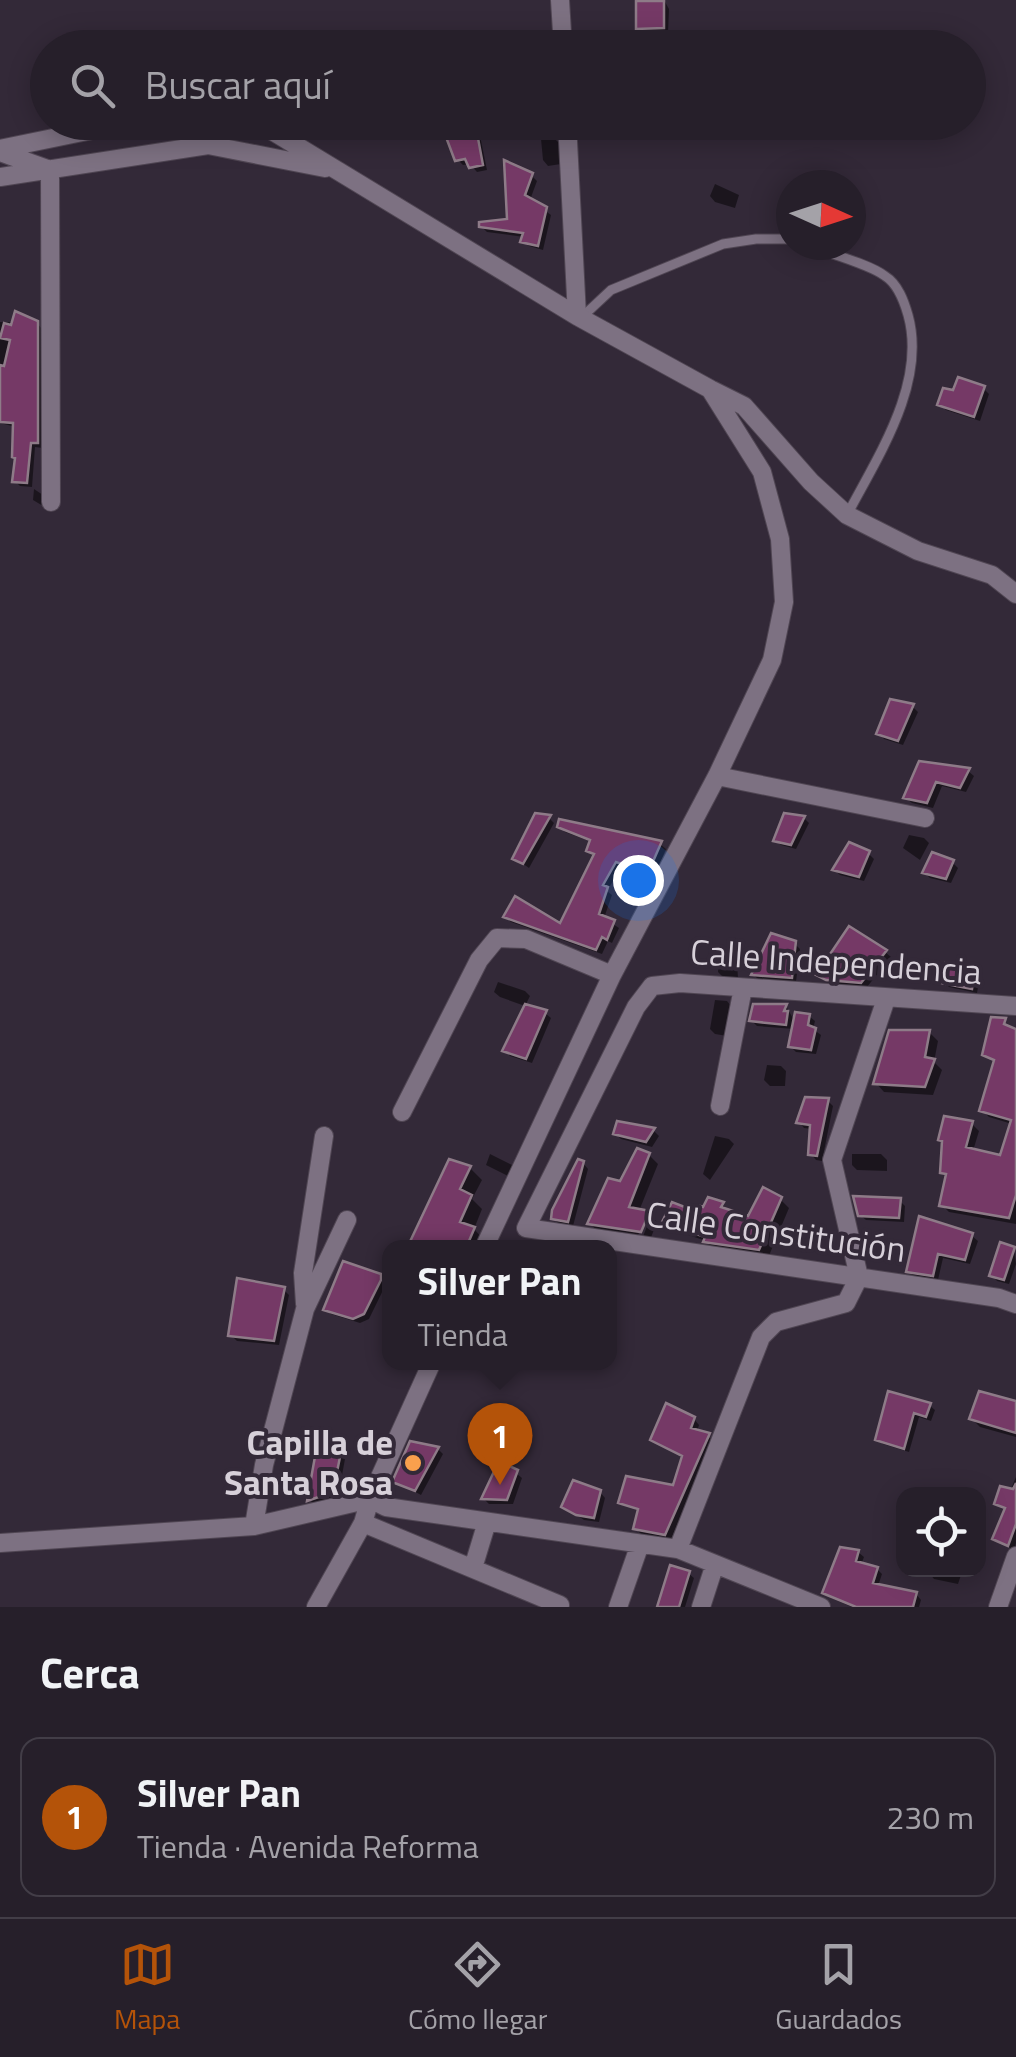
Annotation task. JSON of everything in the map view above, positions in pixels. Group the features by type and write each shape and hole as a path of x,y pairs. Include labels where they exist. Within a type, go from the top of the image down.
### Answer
{"street":[{"path":"560,0 562,30"},
{"path":"0,151 50,140"},
{"path":"286,140 579,317 744,406 812,482 848,514 918,551 992,574 1016,594"},
{"path":"568,140 579,317"},
{"path":"0,177 208,145 340,171"},
{"path":"0,151 50,170"},
{"path":"50,170 51,502"},
{"path":"488,1240 612,975 717,776 772,660 784,602 780,539 762,472 710,389"},
{"path":"717,776 925,818"},
{"path":"402,1112 479,960 497,938 526,940 612,975"},
{"name":"Calle Independencia","path":"584,1116 636,1007 652,986 680,983 1016,1006"},
{"path":"720,1106 742,988"},
{"path":"678,1549 761,1337 776,1322 846,1303 859,1277 832,1160 886,999"},
{"path":"551,1100 584,1116"},
{"name":"Calle Constitución","path":"584,1116 526,1228 608,1240"},
{"path":"305,1310 303,1273 324,1136"},
{"path":"254,1526 264,1465 305,1310 347,1220"},
{"name":"Calle Constitución","path":"617,1241 999,1298 1016,1304"},
{"path":"316,1607 363,1523 428,1370"},
{"path":"0,1543 254,1526 370,1499 386,1508 678,1549 821,1607"},
{"path":"473,1568 487,1522"},
{"path":"363,1523 560,1605"},
{"path":"618,1607 640,1544"},
{"path":"998,1607 1016,1556"},
{"path":"701,1607 715,1564"}],"lane":[{"path":"579,317 611,290 722,244 776,239"},
{"path":"845,260 886,276 903,298 912,329 913,364 890,432 848,514"}],"building":[{"path":"636,1 664,1 664,28 636,29"},
{"path":"447,140 478,140 483,165 469,168 465,159 455,161"},
{"path":"504,160 533,173 525,195 547,207 538,246 520,242 523,233 479,227 479,222 507,219"},
{"path":"15,311 38,321 38,443 31,443 27,483 12,482 13,423 0,422 0,365 4,366 10,340 0,338 4,323 11,325"},
{"path":"958,377 985,386 974,417 937,405 943,388 953,390"},
{"path":"890,699 914,704 898,741 876,734"},
{"path":"919,761 970,768 960,788 936,782 927,803 903,798"},
{"path":"535,813 551,815 523,864 512,859"},
{"path":"784,813 805,816 791,845 773,841"},
{"path":"559,819 662,841 648,873 616,862 603,885 608,887 599,914 615,920 607,940 602,937 596,950 503,917 515,896 560,923 594,854 586,851 590,840 557,827"},
{"path":"849,842 870,851 859,877 832,870"},
{"path":"932,852 954,860 946,879 922,873"},
{"path":"849,926 887,950 861,983 826,980 816,975"},
{"path":"771,933 796,941 792,978 751,975"},
{"path":"945,963 975,968 972,989 941,983"},
{"path":"525,1004 547,1010 526,1059 502,1051"},
{"path":"753,1004 787,1004 786,1025 749,1021"},
{"path":"795,1012 810,1014 808,1025 816,1028 811,1050 788,1047"},
{"path":"991,1017 1006,1018 1004,1024 1016,1029 1016,1195 1009,1218 939,1206 946,1174 940,1173 942,1141 938,1140 944,1116 973,1121 966,1147 1000,1155 1011,1120 979,1111 994,1060 982,1055"},
{"path":"889,1030 930,1030 925,1057 935,1059 925,1087 873,1084"},
{"path":"805,1097 829,1098 817,1156 808,1155 810,1125 796,1123"},
{"path":"617,1121 655,1128 646,1142 613,1134"},
{"path":"637,1148 650,1153 629,1207 650,1211 641,1232 587,1224 608,1178 620,1181"},
{"path":"449,1159 471,1166 460,1189 472,1195 460,1222 475,1227 469,1240 411,1240"},
{"path":"578,1159 584,1161 568,1222 551,1219 552,1210"},
{"path":"763,1187 782,1197 759,1250 703,1242 705,1237 662,1222 672,1202 695,1211 703,1207 708,1197 724,1202 721,1207 748,1216"},
{"path":"853,1196 901,1198 899,1218 858,1216"},
{"path":"919,1216 973,1233 965,1260 938,1254 933,1276 906,1272"},
{"path":"1000,1242 1015,1247 1004,1280 989,1276"},
{"path":"343,1261 381,1274 364,1314 353,1319 323,1310"},
{"path":"237,1278 285,1287 274,1341 228,1336"},
{"path":"888,1391 931,1403 926,1417 914,1413 904,1449 875,1440"},
{"path":"979,1391 1016,1401 1016,1433 969,1419"},
{"path":"666,1403 695,1417 691,1428 710,1433 665,1535 633,1529 638,1509 618,1503 626,1476 673,1485 682,1456 650,1440"},
{"name":"Capilla de Santa Rosa","path":"410,1441 439,1447 415,1491 392,1482"},
{"path":"316,1451 341,1452 333,1492 307,1501"},
{"path":"499,1461 518,1470 507,1500 481,1499"},
{"path":"573,1480 601,1490 594,1518 561,1507"},
{"path":"1016,1483 1016,1524 1008,1546 992,1539 1005,1508 994,1504 1000,1486 1013,1489"},
{"path":"840,1547 859,1550 856,1561 878,1567 873,1583 917,1592 913,1607 856,1607 822,1593"},
{"path":"670,1565 690,1571 679,1607 657,1607"}],"place":[{"name":"Capilla de Santa Rosa","path":"413,1463"},
{"name":"Silver Pan","path":"500,1485"}]}
